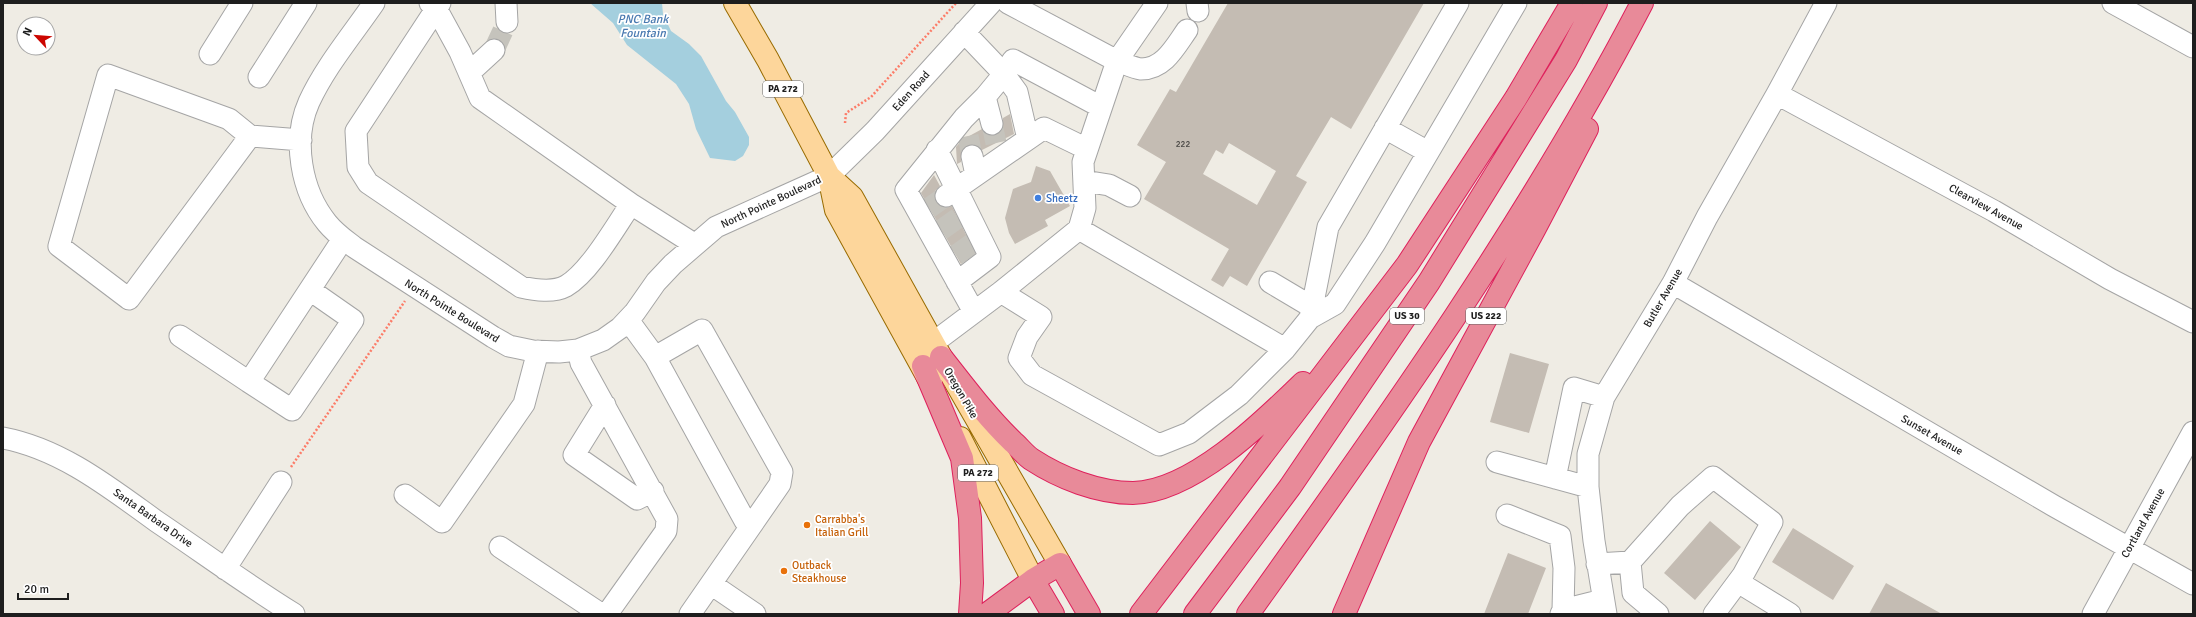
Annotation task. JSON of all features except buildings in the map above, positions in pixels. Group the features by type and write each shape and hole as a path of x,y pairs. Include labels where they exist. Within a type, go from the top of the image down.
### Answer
{"highway":[{"path":"1147,608 1407,265 1516,98 1572,3"},
{"name":"US 30","path":"1195,614 1290,487 1429,282 1566,60 1596,3"},
{"path":"1248,614 1444,333 1534,189 1637,12"},
{"name":"US 222","path":"1344,614 1419,442 1535,228 1587,127 1637,12"},
{"path":"932,355 999,428 1030,458 1085,485 1134,493 1164,486 1192,474 1225,453 1261,425 1314,372 1407,265"},
{"path":"932,355 962,458 970,518 972,583 970,614"},
{"path":"987,614 1033,580 1060,564"},
{"name":"Oregon Pike","path":"1060,564 1089,614"},
{"name":"Oregon Pike","path":"1033,580 1053,614"}],"main road":[{"name":"Oregon Pike","path":"735,3 768,60 829,176 836,210 932,355 1060,564"},
{"name":"Oregon Pike","path":"932,355 1033,580"}],"street":[{"path":"210,54 242,3"},
{"path":"259,77 306,3"},
{"name":"North Pointe Boulevard","path":"374,3 324,77 309,103 302,126 300,140 304,172 312,199 327,223 344,239 415,288 509,346 538,351 559,352 578,350 603,340 628,320 656,282 694,244 716,227 829,176"},
{"name":"Eden Road","path":"829,176 875,132 991,3"},
{"path":"1008,3 1117,61 1140,69 1154,67 1166,59 1187,30"},
{"path":"932,355 974,312 1079,229 1085,208 1082,162 1117,61 1157,3"},
{"path":"1001,292 1042,317 1027,338 1019,358 1032,375 1159,445 1189,433 1239,395 1285,349 1311,313 1328,227 1458,3"},
{"path":"1311,313 1335,304 1375,243 1516,3"},
{"name":"Butler Avenue","path":"1605,607 1597,564 1588,487 1588,454 1604,397 1672,283 1826,3"},
{"path":"2113,3 2193,47"},
{"path":"631,204 585,270 566,286 550,290 534,290 521,287 368,183 358,167 356,131 435,5 460,52 480,98 631,204 694,244"},
{"path":"964,32 1004,74 1017,92 1028,139"},
{"path":"469,73 494,50"},
{"path":"951,192 970,146 985,97 1004,74 1013,60 1101,107"},
{"path":"250,136 129,299 59,246 108,75 229,119 250,136 300,140"},
{"name":"Clearview Avenue","path":"1777,94 1994,211 2110,279 2193,322"},
{"path":"985,97 996,142"},
{"path":"974,312 957,282 951,258 925,212 906,190 937,150 1028,139 1044,128 1087,149"},
{"path":"1385,128 1428,152"},
{"path":"937,150 951,192 977,241 990,257 957,282"},
{"path":"1084,181 1109,185 1130,196"},
{"path":"1079,229 1285,349"},
{"path":"249,382 344,239"},
{"path":"1270,282 1311,313"},
{"name":"Sunset Avenue","path":"1672,283 2193,584"},
{"path":"180,336 292,410 353,320 310,290"},
{"path":"628,320 655,357 745,522 751,526"},
{"path":"655,357 702,330 782,472 780,484 690,614"},
{"path":"578,350 581,363 653,490 667,519 666,531 607,614"},
{"path":"405,495 442,522 524,404 538,351"},
{"path":"1555,478 1574,388 1604,397"},
{"path":"605,405 574,455 636,499 653,490"},
{"name":"Cortland Avenue","path":"2093,614 2193,432"},
{"name":"Santa Barbara Drive","path":"3,438 37,448 91,475 225,569 294,614"},
{"path":"1497,462 1588,487"},
{"path":"1597,564 1630,562 1680,506 1713,477 1772,522 1738,582 1714,614"},
{"path":"225,569 281,482"},
{"path":"1507,515 1560,536 1564,568 1562,612 1605,607"},
{"path":"500,547 601,614"},
{"path":"1630,562 1633,593 1658,614"},
{"path":"1738,582 1790,614"},
{"path":"711,584 755,614"}],"path":[{"path":"845,123 846,113 872,97 956,3"},
{"path":"281,482 415,288"}],"water":[{"name":"PNC Bank Fountain","path":"590,3 662,3 663,14 671,31 689,44 701,56 726,101 735,112 749,137 749,145 743,156 735,161 710,158 696,129 689,104 676,84 627,45 613,23"}],"tunnel":[{"path":"494,50 507,22"},
{"path":"992,124 996,143"},
{"path":"968,136 972,156"},
{"path":"929,208 946,196"},
{"path":"941,230 958,218"},
{"path":"956,255 973,243"}],"place":[{"name":"Sheetz","path":"1038,198"},
{"name":"Carrabba's Italian Grill","path":"807,525"},
{"name":"Outback Steakhouse","path":"784,571"}]}
